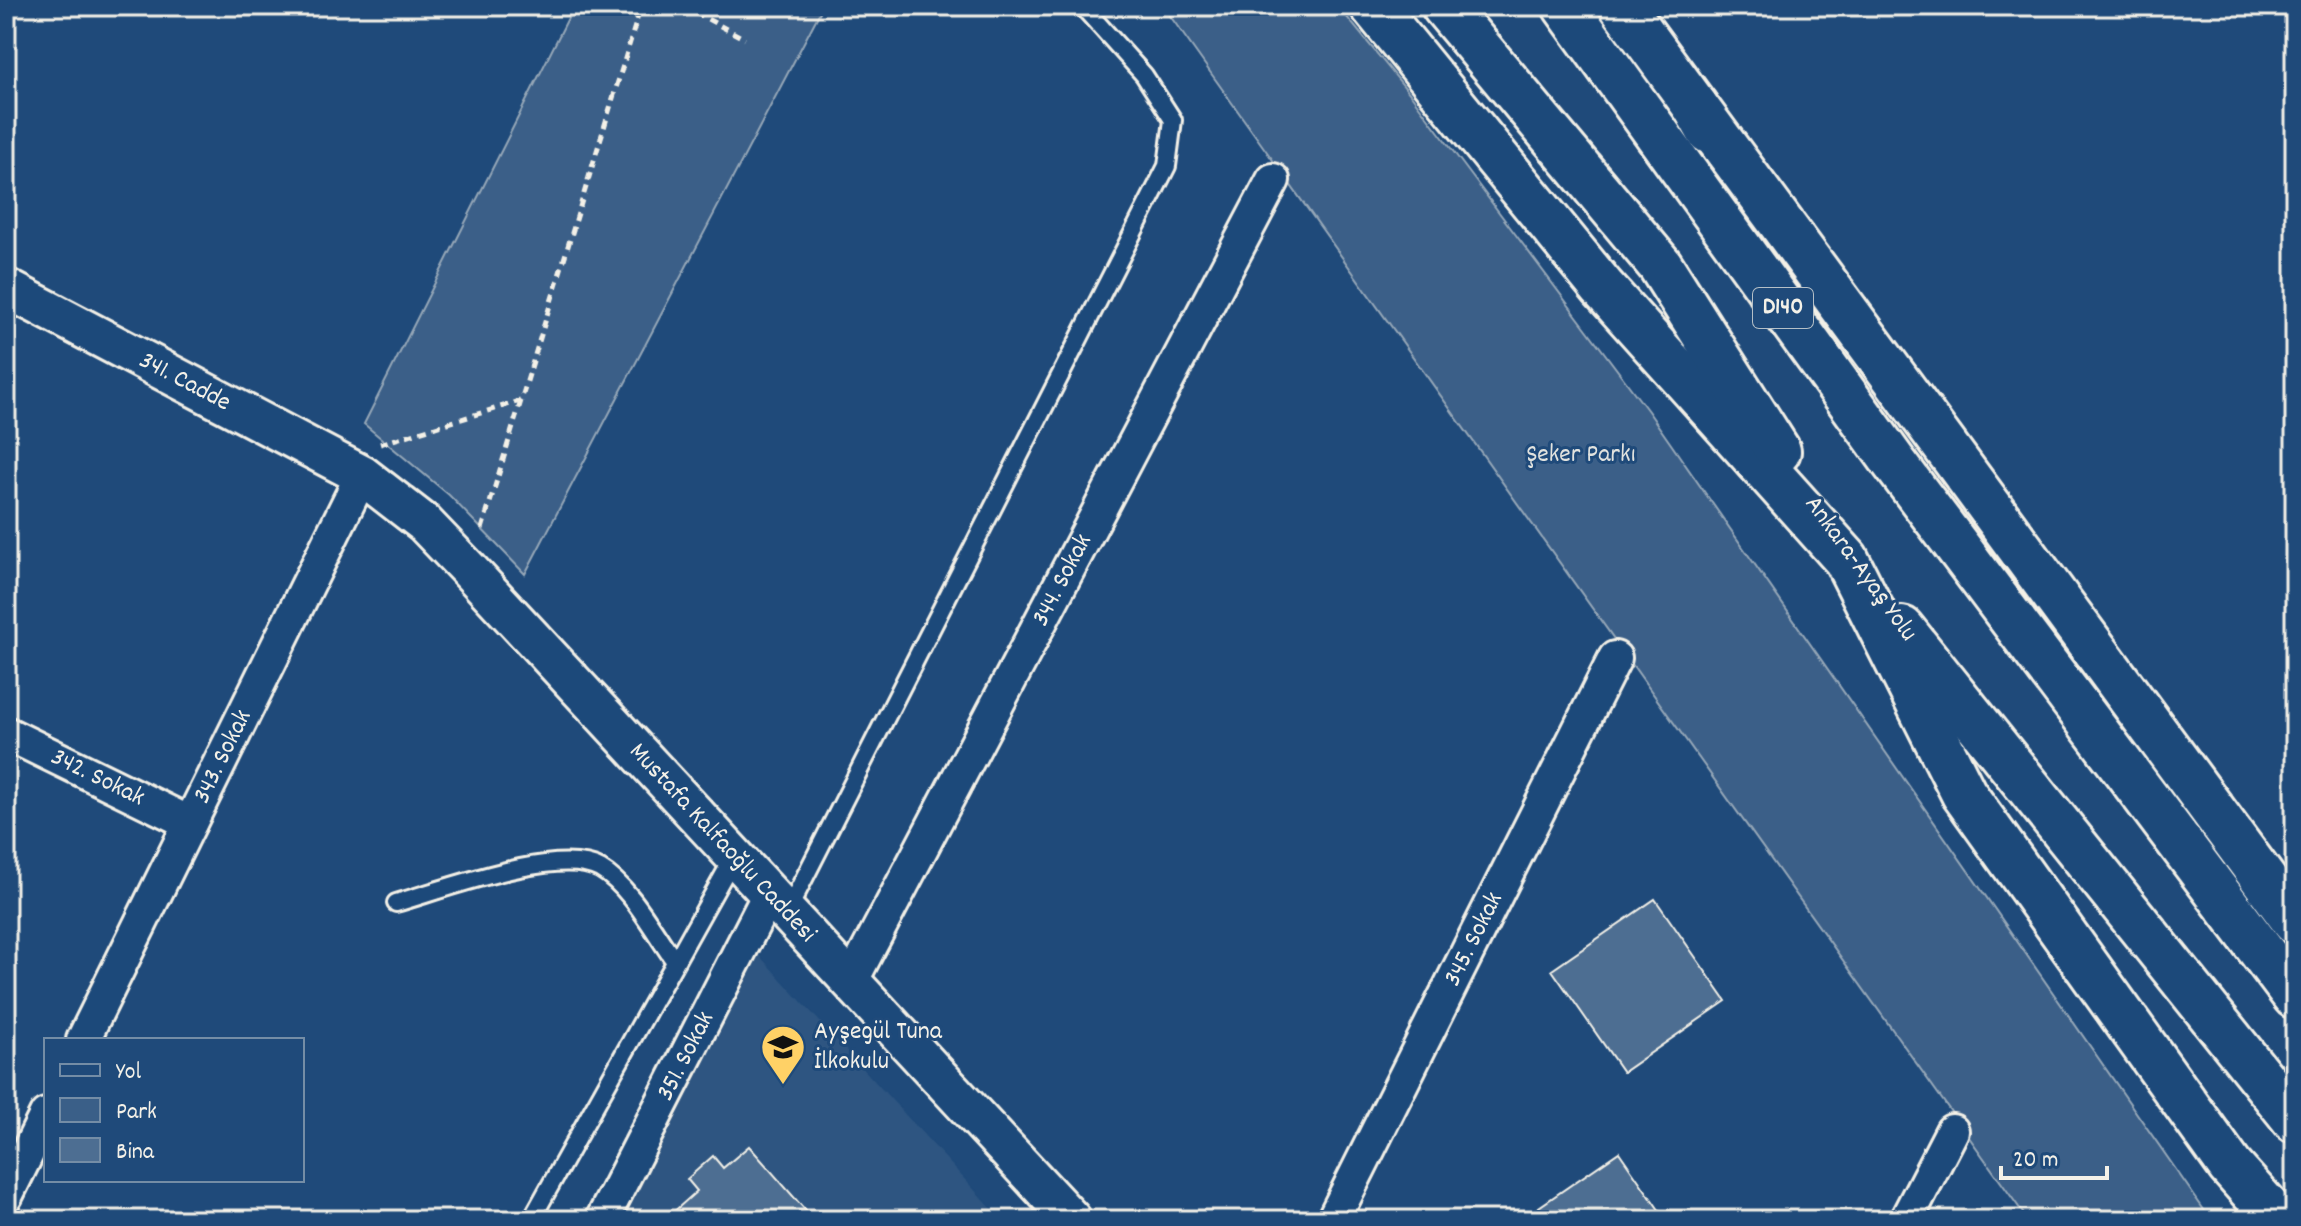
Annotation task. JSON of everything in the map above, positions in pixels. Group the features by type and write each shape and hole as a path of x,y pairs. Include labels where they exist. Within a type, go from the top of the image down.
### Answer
{"highway":[{"path":"1373,6 1602,287 1846,559 1964,794 2185,1105 2230,1166 2278,1220"},
{"name":"Ankara-Ayaş Yolu","path":"1444,6 1660,265 1846,559 2295,1120"},
{"name":"D140","path":"1565,6 1893,461 2295,996"},
{"path":"1622,6 2295,922"},
{"path":"1695,106 1893,461"}],"street":[{"name":"344. Sokak","path":"851,982 1273,180"},
{"name":"341. Cadde","path":"6,288 347,467"},
{"name":"Mustafa Kalfaoğlu Caddesi","path":"347,467 424,523 1072,1220"},
{"name":"343. Sokak","path":"84,1038 190,823 347,467"},
{"name":"345. Sokak","path":"1333,1220 1615,658"},
{"name":"342. Sokak","path":"6,733 190,823"},
{"name":"351. Sokak","path":"602,1220 778,903"},
{"path":"7,1189 44,1119"},
{"path":"1906,1220 1952,1131"}],"lane":[{"path":"778,903 1167,166 1173,120 1144,75 1082,6"},
{"path":"531,1220 734,857"},
{"path":"396,903 533,865 566,860 599,869 622,889 674,960"}],"path":[{"path":"469,570 641,6"},
{"path":"683,6 745,39"},
{"path":"347,467 521,401"}],"shaded area":[{"name":"Ayşegül Tuna İlkokulu","path":"756,952 1002,1220 618,1220"}],"green space":[{"path":"574,6 823,6 525,574 449,495 364,424"},
{"name":"Şeker Parkı","path":"1163,6 1338,6 1411,95 1648,411 2211,1220 2028,1220"}],"building":[{"path":"1655,899 1726,1001 1623,1072 1552,970"},
{"path":"749,1146 814,1220 675,1220 670,1215 697,1191 687,1179 713,1156 723,1168"},
{"path":"1619,1152 1666,1220 1520,1220"}],"place":[{"name":"Ayşegül Tuna İlkokulu","path":"783,1086"}]}
